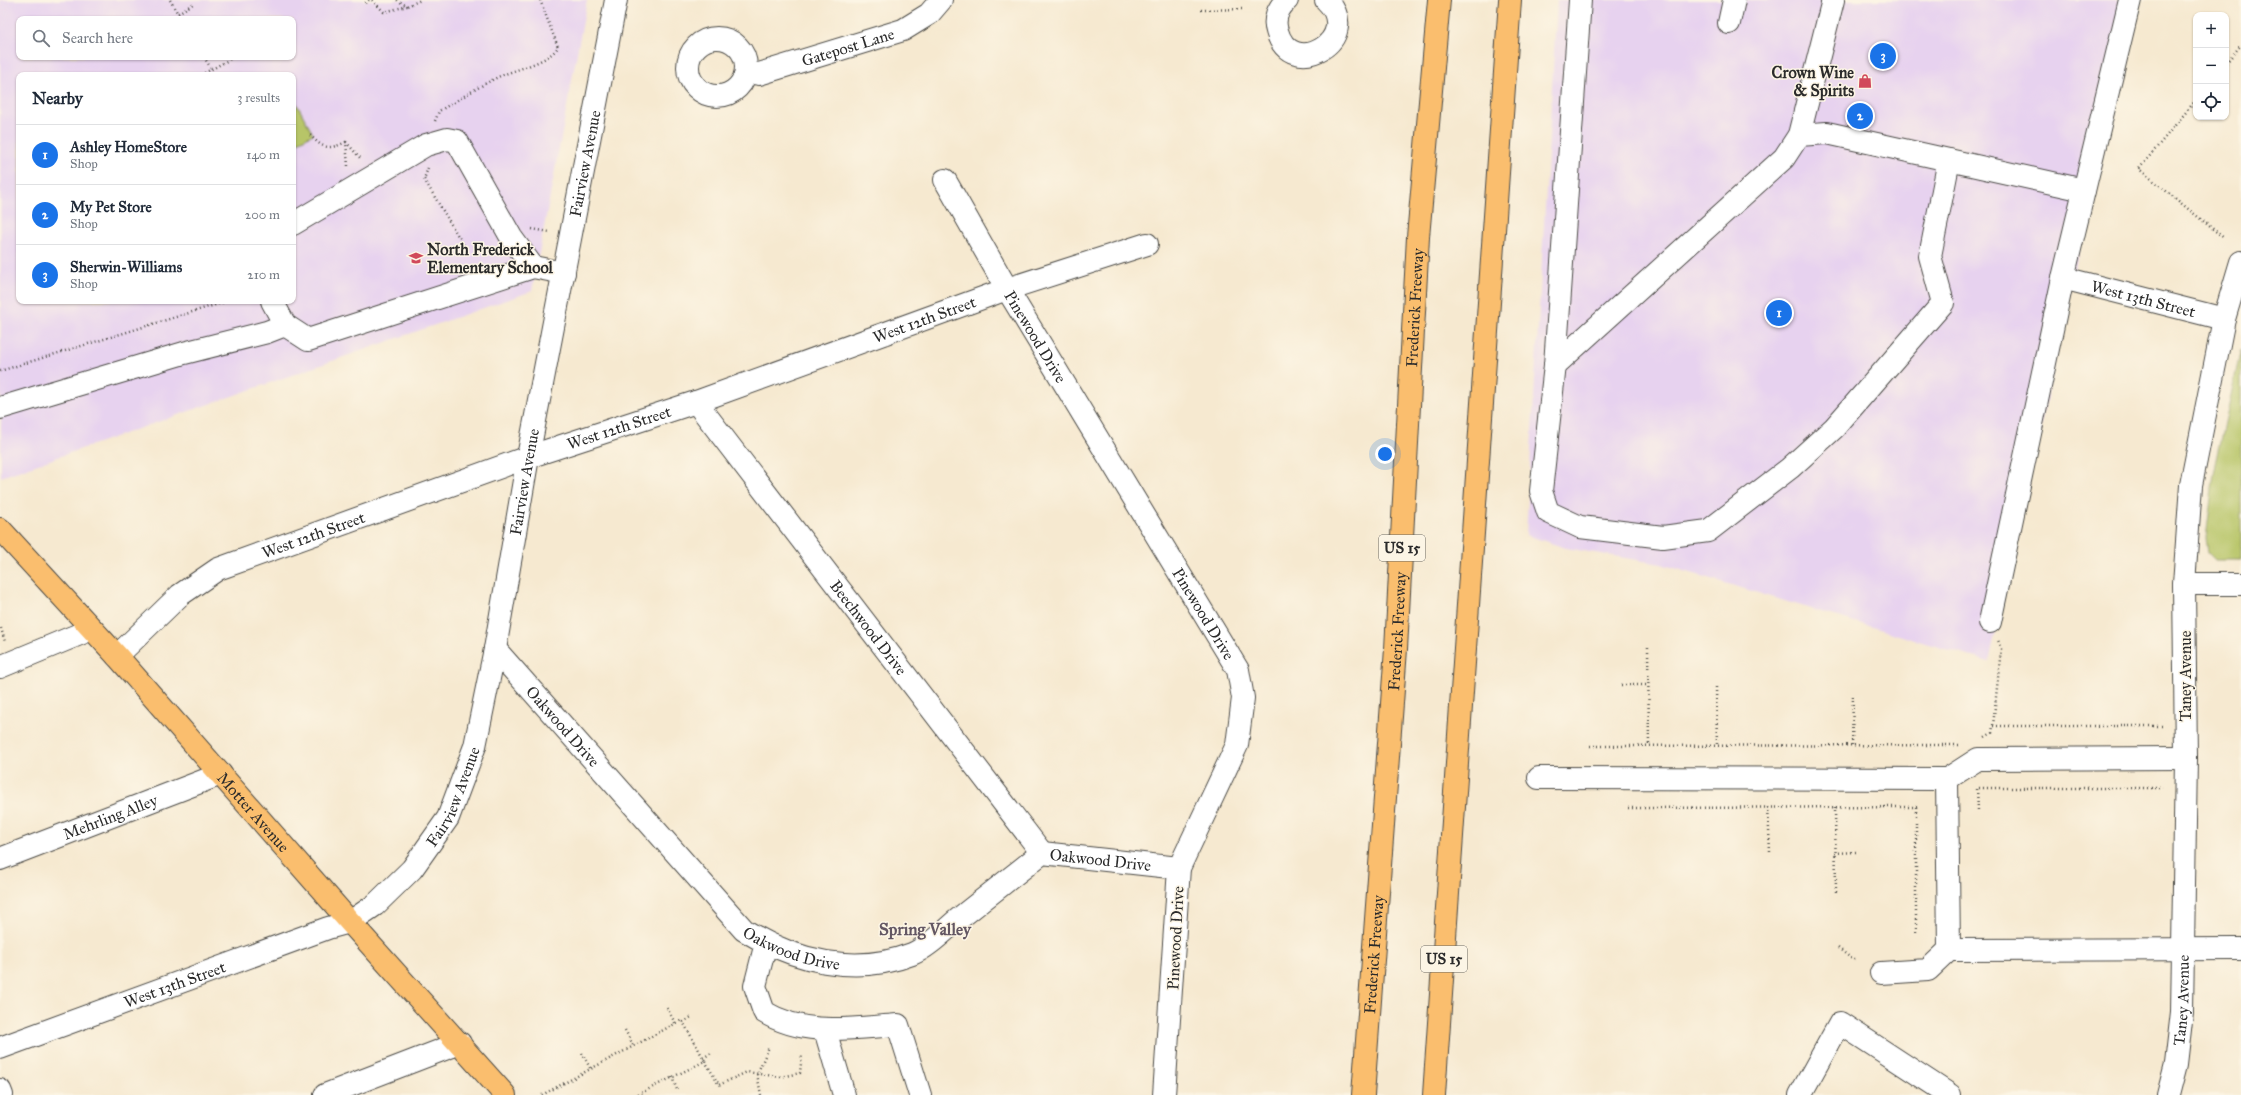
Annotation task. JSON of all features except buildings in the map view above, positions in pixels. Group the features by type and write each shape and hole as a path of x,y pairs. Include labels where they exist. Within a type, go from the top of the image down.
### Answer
{"main road":[{"name":"Frederick Freeway","path":"1363,1095 1396,649 1418,237 1439,0"},
{"name":"US 15","path":"1434,1095 1510,0"},
{"name":"Motter Avenue","path":"0,529 117,656 350,922 505,1095"},
{"path":"1437,1061 1439,1095"}],"street":[{"name":"Fairview Avenue","path":"350,922 375,904 412,869 448,818 475,746 495,649 528,457 616,0"},
{"name":"Gatepost Lane","path":"746,72 759,74 903,30 929,14 941,0"},
{"path":"1287,0 1276,14 1275,26 1278,37 1285,46 1295,52 1306,54 1317,52 1327,46 1334,37 1337,26 1336,15 1326,0"},
{"path":"1580,0 1555,365 1542,491 1548,512 1580,527 1663,537 1708,531 1785,472 1834,428 1944,303 1930,256 1949,160"},
{"path":"1729,23 1734,0"},
{"path":"1555,365 1784,158 1800,135 1833,0"},
{"path":"1990,622 2063,278 2130,0"},
{"path":"1800,135 1827,133 2084,190"},
{"path":"296,222 409,154 433,142 447,139 457,141 511,237 533,267"},
{"name":"Pinewood Drive","path":"945,180 1007,289 1238,670 1243,698 1237,745 1179,868 1164,1095"},
{"name":"West 12th Street","path":"117,656 180,595 218,569 528,457 696,402 1007,289 1147,244"},
{"name":"Taney Avenue","path":"2168,1095 2176,1064 2182,1012 2186,758 2184,584 2191,485 2224,319 2241,262"},
{"path":"274,304 285,325 308,340 533,267 564,273"},
{"name":"West 13th Street","path":"2063,278 2224,319"},
{"path":"0,408 184,353 267,332 285,325"},
{"name":"Beechwood Drive","path":"696,402 1042,853"},
{"path":"2184,584 2241,584"},
{"path":"0,667 92,629"},
{"name":"Oakwood Drive","path":"495,649 744,930 766,943 812,960 841,965 879,963 913,953 1042,853 1179,868"},
{"path":"1539,778 1947,779 1978,759 2186,758"},
{"name":"Mehrling Alley","path":"0,859 221,774"},
{"path":"1947,779 1949,950"},
{"name":"West 13th Street","path":"0,1048 328,928 350,922"},
{"path":"766,943 755,986 764,1012 795,1026 826,1030 898,1025 920,1095"},
{"path":"1881,973 1928,970 1949,950 2241,949"},
{"path":"1800,1095 1840,1023 1950,1095"},
{"path":"826,1030 844,1095"},
{"path":"325,1095 460,1043"},
{"path":"0,1090 2,1095"}],"path":[{"path":"170,0 180,16"},
{"path":"365,3 369,0"},
{"path":"372,0 384,12 407,6 421,0"},
{"path":"397,0 407,6"},
{"path":"434,126 439,111 498,77 544,59 555,52 558,47 540,0"},
{"path":"178,13 192,4"},
{"path":"1202,10 1245,9"},
{"path":"2229,59 2241,45"},
{"path":"206,60 212,70"},
{"path":"208,72 229,60"},
{"path":"2193,104 2139,169 2224,238"},
{"path":"310,135 320,145 333,148 346,142"},
{"path":"346,142 361,158"},
{"path":"346,142 348,166"},
{"path":"430,161 424,179 467,251"},
{"path":"0,371 218,304"},
{"path":"1980,741 1992,733 2001,648 1990,622"},
{"path":"1,628 6,643"},
{"path":"1648,647 1649,746"},
{"path":"1621,685 1648,685"},
{"path":"1716,687 1717,746"},
{"path":"1852,745 1853,695"},
{"path":"1993,726 2163,726"},
{"path":"1590,746 1966,745"},
{"path":"1978,810 1977,788 2163,788"},
{"path":"1628,808 1916,806 1916,934"},
{"path":"1768,807 1770,852"},
{"path":"1834,807 1836,893"},
{"path":"1836,853 1856,852"},
{"path":"1838,948 1852,959 1857,959"},
{"path":"667,1008 674,1023"},
{"path":"542,1095 674,1023 682,1020 683,1022 694,1016"},
{"path":"683,1022 719,1085 747,1072 780,1077 800,1072 802,1054"},
{"path":"625,1030 633,1046"},
{"path":"761,1095 757,1074 769,1047"},
{"path":"637,1095 704,1059 713,1052"},
{"path":"582,1053 590,1068"},
{"path":"672,1077 678,1090"}],"shaded area":[{"name":"North Frederick Elementary School","path":"0,0 587,0 532,291 1,477"},
{"path":"1557,0 2138,0 2089,204 1989,662 1661,564 1566,548 1526,535"}],"green space":[{"path":"296,103 313,134 296,143"},
{"path":"2241,349 2241,560 2215,560 2208,553 2206,538 2214,473"}],"place":[{"name":"Sherwin-Williams","path":"1883,56"},
{"name":"Crown Wine & Spirits","path":"1865,81"},
{"name":"My Pet Store","path":"1860,116"},
{"name":"North Frederick Elementary School","path":"416,258"},
{"name":"Ashley HomeStore","path":"1779,313"}],"district":[{"name":"Spring Valley","path":"925,929"}]}
